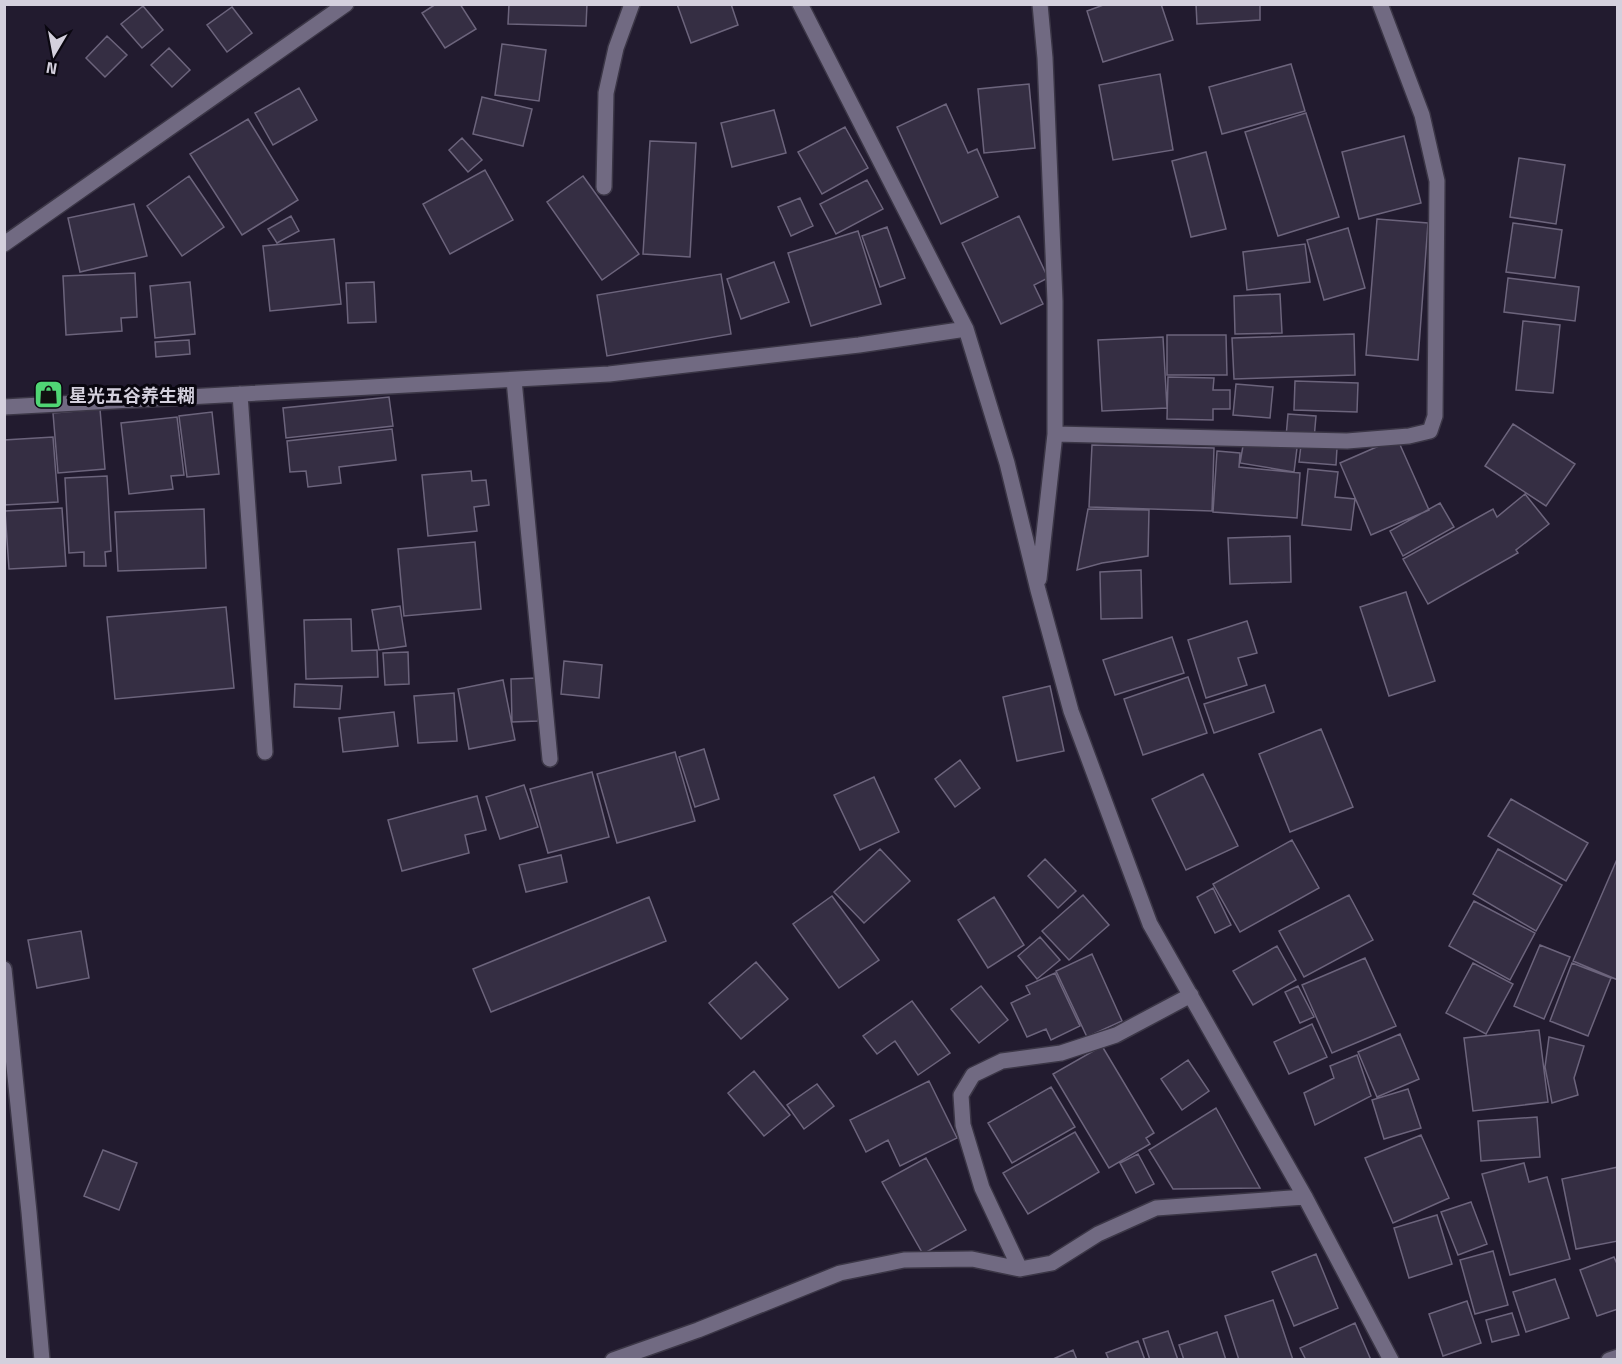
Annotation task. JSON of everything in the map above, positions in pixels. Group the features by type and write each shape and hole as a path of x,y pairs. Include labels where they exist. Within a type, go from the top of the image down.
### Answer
{"street":[{"path":"4,244 346,4"},
{"path":"604,187 606,93 616,48 632,4"},
{"path":"800,4 966,328 1007,463 1071,711 1150,924 1305,1197 1391,1359"},
{"path":"1038,590 1054,434 1055,301 1046,58 1040,4"},
{"path":"1054,434 1347,441 1409,436 1430,431 1436,416 1437,181 1422,116 1380,4"},
{"path":"4,407 609,374 859,345 966,328"},
{"path":"514,380 550,759"},
{"path":"240,394 266,752"},
{"path":"4,969 42,1359"},
{"path":"1020,1269 982,1188 963,1125 961,1095 973,1075 1002,1061 1061,1053 1116,1035 1191,996"},
{"path":"613,1359 698,1330 840,1273 904,1260 972,1259 1020,1269 1052,1263 1098,1234 1156,1208 1305,1197"},
{"path":"1609,1359 1617,1358"}],"building":[{"path":"436,4 460,4 476,29 445,48 422,13"},
{"path":"509,4 587,4 586,26 508,24"},
{"path":"677,4 731,4 738,25 691,43"},
{"path":"1106,4 1161,4 1173,40 1103,62 1087,11"},
{"path":"1196,4 1260,4 1260,20 1197,24"},
{"path":"143,6 163,30 142,48 121,24"},
{"path":"232,7 252,33 227,52 207,25"},
{"path":"107,36 127,55 105,77 86,58"},
{"path":"502,44 546,50 539,101 495,95"},
{"path":"169,48 190,70 172,87 151,65"},
{"path":"1291,64 1305,111 1222,134 1209,87"},
{"path":"1160,74 1173,150 1113,160 1099,85"},
{"path":"1029,84 1035,148 984,153 978,89"},
{"path":"299,88 317,120 273,145 255,113"},
{"path":"482,97 532,109 523,146 473,134"},
{"path":"946,104 968,153 977,149 998,197 941,224 897,127"},
{"path":"774,110 786,153 732,167 721,123"},
{"path":"1306,113 1339,217 1278,236 1245,132"},
{"path":"248,119 298,200 242,235 190,154"},
{"path":"845,127 868,168 822,194 798,152"},
{"path":"1404,136 1421,203 1359,219 1342,152"},
{"path":"462,138 482,160 468,172 449,150"},
{"path":"650,141 696,143 690,257 643,254"},
{"path":"1206,152 1226,229 1191,237 1172,161"},
{"path":"1519,158 1565,165 1556,224 1510,217"},
{"path":"485,170 513,220 450,254 423,204"},
{"path":"189,176 224,227 182,256 147,206"},
{"path":"583,176 639,254 602,280 547,202"},
{"path":"867,180 883,209 836,234 820,204"},
{"path":"800,198 813,226 791,236 778,207"},
{"path":"134,204 147,256 80,272 68,218"},
{"path":"291,216 299,231 277,243 268,229"},
{"path":"1019,216 1048,278 1034,285 1043,304 1001,324 962,243"},
{"path":"1377,219 1428,223 1418,360 1366,355"},
{"path":"1513,223 1562,230 1555,278 1506,272"},
{"path":"887,227 905,278 880,287 862,236"},
{"path":"1348,228 1365,288 1324,300 1307,240"},
{"path":"858,231 881,304 811,326 788,253"},
{"path":"334,239 341,304 270,311 263,246"},
{"path":"1305,244 1310,282 1247,290 1243,252"},
{"path":"774,262 789,302 741,319 727,279"},
{"path":"135,273 137,317 121,318 122,331 66,335 63,276"},
{"path":"721,274 731,334 607,356 597,295"},
{"path":"1508,278 1579,287 1575,321 1504,312"},
{"path":"190,282 195,334 155,338 150,286"},
{"path":"374,282 376,322 348,323 346,283"},
{"path":"1280,294 1282,333 1235,334 1234,296"},
{"path":"1523,321 1560,325 1553,393 1516,390"},
{"path":"1354,334 1355,375 1234,379 1232,338"},
{"path":"1167,335 1226,335 1227,375 1167,375"},
{"path":"1163,337 1167,408 1102,411 1098,340"},
{"path":"189,340 190,354 156,357 155,342"},
{"path":"1168,377 1214,378 1213,390 1230,390 1230,409 1213,409 1213,420 1167,419"},
{"path":"1295,381 1358,383 1357,412 1294,410"},
{"path":"1236,384 1273,387 1270,418 1233,415"},
{"path":"389,397 393,426 286,438 283,408"},
{"path":"100,409 105,469 58,473 53,413"},
{"path":"212,412 219,474 187,477 179,416"},
{"path":"1288,414 1316,416 1314,439 1286,437"},
{"path":"177,417 184,475 171,476 173,489 129,494 121,423"},
{"path":"1513,424 1575,464 1546,506 1485,466"},
{"path":"392,429 396,460 339,467 341,483 308,487 306,471 290,472 287,441"},
{"path":"53,437 58,502 4,505 4,440"},
{"path":"1397,438 1429,510 1371,535 1340,463"},
{"path":"1244,440 1297,448 1294,472 1240,463"},
{"path":"1092,445 1214,448 1212,511 1089,507"},
{"path":"1301,445 1337,448 1336,465 1299,462"},
{"path":"1217,451 1240,453 1239,467 1300,473 1297,518 1213,512"},
{"path":"1308,469 1338,472 1335,497 1355,499 1351,530 1302,525"},
{"path":"471,471 472,481 486,480 489,505 474,507 477,531 428,536 422,475"},
{"path":"107,476 111,551 105,552 106,566 84,566 84,552 69,553 65,478"},
{"path":"1525,494 1549,524 1516,550 1518,553 1428,604 1403,559 1493,509 1497,517"},
{"path":"1440,503 1454,527 1403,556 1390,531"},
{"path":"62,508 66,566 9,569 5,511"},
{"path":"204,509 206,568 118,571 115,512"},
{"path":"1088,509 1149,510 1148,556 1102,563 1077,570"},
{"path":"1290,536 1291,582 1230,584 1228,538"},
{"path":"475,542 481,609 404,616 398,549"},
{"path":"1141,570 1142,618 1101,619 1100,572"},
{"path":"1406,592 1435,681 1389,696 1360,607"},
{"path":"400,606 406,646 379,650 372,610"},
{"path":"226,607 234,688 115,699 107,617"},
{"path":"351,619 352,651 377,650 378,677 306,679 304,620"},
{"path":"1247,621 1257,653 1238,658 1247,685 1206,698 1188,640"},
{"path":"1172,637 1184,673 1115,695 1103,660"},
{"path":"408,652 409,684 385,685 383,653"},
{"path":"564,661 602,665 599,698 561,694"},
{"path":"1188,677 1207,733 1143,755 1124,699"},
{"path":"537,678 538,721 512,722 511,679"},
{"path":"503,680 515,740 469,749 458,689"},
{"path":"295,684 342,686 340,709 294,707"},
{"path":"1265,685 1274,712 1214,733 1204,704"},
{"path":"1050,686 1064,751 1017,761 1003,697"},
{"path":"454,693 457,741 418,743 414,696"},
{"path":"394,712 398,746 343,752 339,718"},
{"path":"1321,729 1353,807 1290,832 1259,754"},
{"path":"704,749 719,799 695,807 679,757"},
{"path":"675,752 695,821 617,843 597,774"},
{"path":"960,760 980,788 955,807 935,779"},
{"path":"592,772 609,837 548,853 530,789"},
{"path":"1203,774 1238,846 1186,870 1152,799"},
{"path":"874,777 899,832 860,850 834,795"},
{"path":"524,785 538,827 500,839 486,797"},
{"path":"477,796 486,830 465,835 469,853 402,871 388,820"},
{"path":"1511,799 1588,843 1566,881 1488,836"},
{"path":"1292,840 1319,888 1240,932 1213,884"},
{"path":"880,849 910,881 864,923 834,892"},
{"path":"1498,849 1562,885 1536,931 1473,894"},
{"path":"561,855 567,882 526,892 519,865"},
{"path":"1618,857 1618,980 1573,961"},
{"path":"1045,859 1076,891 1058,908 1028,876"},
{"path":"1213,888 1231,925 1215,933 1197,897"},
{"path":"1083,895 1109,925 1069,960 1042,931"},
{"path":"1349,895 1373,940 1304,977 1279,931"},
{"path":"832,896 879,960 839,988 793,924"},
{"path":"649,897 666,941 491,1012 473,969"},
{"path":"994,897 1024,945 988,968 958,920"},
{"path":"1474,901 1535,933 1510,980 1449,946"},
{"path":"81,931 89,978 37,988 28,940"},
{"path":"1040,937 1060,960 1037,979 1018,956"},
{"path":"1540,945 1570,957 1544,1019 1514,1006"},
{"path":"1277,946 1296,980 1253,1005 1233,971"},
{"path":"1092,954 1122,1021 1087,1037 1056,971"},
{"path":"1365,958 1396,1026 1332,1053 1302,985"},
{"path":"756,962 788,999 741,1039 709,1003"},
{"path":"1473,963 1513,984 1486,1034 1446,1013"},
{"path":"1572,963 1611,978 1588,1036 1550,1021"},
{"path":"1055,973 1080,1026 1051,1040 1046,1029 1027,1037 1011,1003 1030,994 1026,986"},
{"path":"981,986 1008,1020 979,1043 951,1009"},
{"path":"1298,986 1314,1017 1300,1023 1285,992"},
{"path":"912,1001 950,1053 918,1075 895,1041 877,1054 863,1036"},
{"path":"1312,1024 1327,1057 1289,1074 1274,1042"},
{"path":"1539,1030 1548,1102 1473,1111 1464,1038"},
{"path":"1400,1034 1419,1079 1377,1097 1358,1052"},
{"path":"1549,1037 1584,1046 1574,1078 1578,1095 1552,1103 1545,1067"},
{"path":"1102,1046 1154,1133 1146,1138 1150,1144 1109,1168 1053,1074"},
{"path":"1357,1055 1371,1096 1315,1125 1304,1093 1334,1078 1330,1066"},
{"path":"1188,1060 1209,1091 1182,1110 1161,1079"},
{"path":"754,1071 790,1115 764,1136 728,1093"},
{"path":"929,1081 957,1138 900,1166 888,1140 866,1152 850,1120"},
{"path":"817,1084 834,1106 804,1129 787,1105"},
{"path":"1051,1087 1075,1127 1012,1163 988,1123"},
{"path":"1408,1089 1421,1128 1384,1139 1372,1100"},
{"path":"1216,1108 1260,1188 1173,1189 1149,1150"},
{"path":"1537,1117 1540,1157 1481,1161 1478,1121"},
{"path":"1075,1132 1099,1172 1028,1214 1003,1173"},
{"path":"1421,1135 1449,1198 1393,1223 1365,1158"},
{"path":"103,1150 137,1163 119,1210 84,1196"},
{"path":"1138,1154 1154,1184 1136,1193 1120,1163"},
{"path":"926,1158 966,1230 923,1254 882,1182"},
{"path":"1524,1163 1529,1182 1547,1177 1570,1259 1510,1275 1482,1174"},
{"path":"1618,1167 1618,1241 1576,1249 1562,1179"},
{"path":"1471,1202 1487,1244 1458,1255 1441,1212"},
{"path":"1437,1215 1452,1264 1409,1278 1394,1228"},
{"path":"1493,1251 1508,1305 1475,1314 1460,1260"},
{"path":"1316,1254 1338,1308 1294,1326 1272,1272"},
{"path":"1614,1257 1618,1266 1618,1309 1597,1316 1580,1270"},
{"path":"1555,1279 1569,1318 1526,1332 1513,1292"},
{"path":"1273,1300 1293,1360 1239,1360 1225,1316"},
{"path":"1467,1301 1481,1343 1443,1356 1429,1314"},
{"path":"1512,1313 1519,1335 1492,1342 1486,1320"},
{"path":"1355,1323 1371,1360 1306,1360 1300,1348"},
{"path":"1168,1331 1178,1360 1150,1360 1143,1339"},
{"path":"1217,1332 1226,1360 1184,1360 1179,1345"},
{"path":"1138,1341 1145,1360 1109,1360 1106,1353"},
{"path":"1073,1350 1077,1360 1051,1360"}],"place":[{"name":"星光五谷养生糊","path":"48,395"}]}
